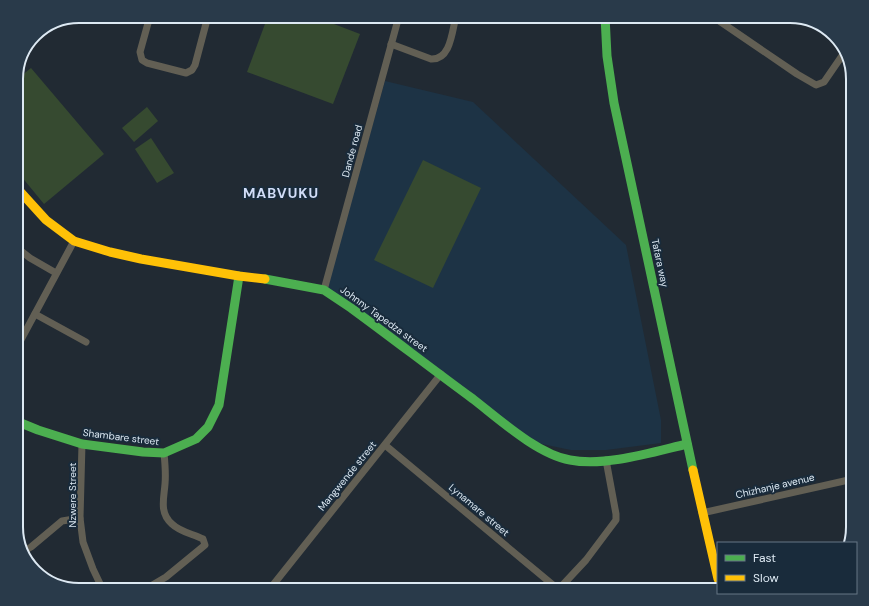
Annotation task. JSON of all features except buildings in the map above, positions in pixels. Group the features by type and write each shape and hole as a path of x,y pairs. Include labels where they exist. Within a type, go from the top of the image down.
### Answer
{"street":[{"path":"148,23 140,52 142,60 147,63 186,73 192,70 195,65 206,23"},
{"name":"Dande road","path":"324,290 397,23"},
{"path":"391,44 430,60 436,59 444,54 448,47 454,23"},
{"name":"Tafara way","path":"605,23 607,56 614,103 702,513 717,575"},
{"path":"722,23 797,74 816,85 824,82 841,57"},
{"name":"Johnny Tapedza street","path":"23,195 46,220 74,241 110,252 141,259 324,290 441,374 520,435 539,447 561,457 577,462 606,460 687,444"},
{"path":"23,334 74,241"},
{"path":"23,252 56,273"},
{"name":"Shambare street","path":"23,424 82,444 143,452 164,453 196,439 208,427 214,416 221,394 240,276"},
{"path":"35,314 86,342"},
{"name":"Mangwende street","path":"275,583 441,374"},
{"name":"Nzwere Street","path":"82,444 80,518 83,542 100,583"},
{"name":"Lynamare street","path":"385,445 550,583"},
{"path":"156,583 166,577 205,545 203,539 172,524 167,517 162,502 166,477 164,453"},
{"path":"565,583 586,560 616,520 606,460"},
{"name":"Chizhanje avenue","path":"702,513 846,481"},
{"path":"28,549 62,521 80,518"}],"shaded area":[{"path":"385,81 473,102 626,245 661,420 661,443 606,450 571,450 532,442 326,290"}],"green space":[{"path":"265,23 331,23 360,34 333,104 247,72"},
{"path":"31,68 104,154 44,204 23,178 23,74"},
{"path":"147,107 158,121 134,142 122,128"},
{"path":"151,138 174,173 157,183 135,149"},
{"path":"423,160 481,188 433,288 374,260"}],"traffic: fast":[{"path":"605,23 607,56 614,103 693,470"},
{"path":"23,424 82,444 143,452 164,453 196,439 208,427 219,405 239,276"},
{"path":"265,279 324,290 366,319 473,399 506,426 545,451 557,456 570,460 598,462 629,458 687,444"}],"traffic: slow":[{"path":"23,195 46,220 74,241 110,252 141,259 265,279"},
{"path":"693,470 717,575"}],"district":[{"name":"MABVUKU","path":"281,193"}]}
